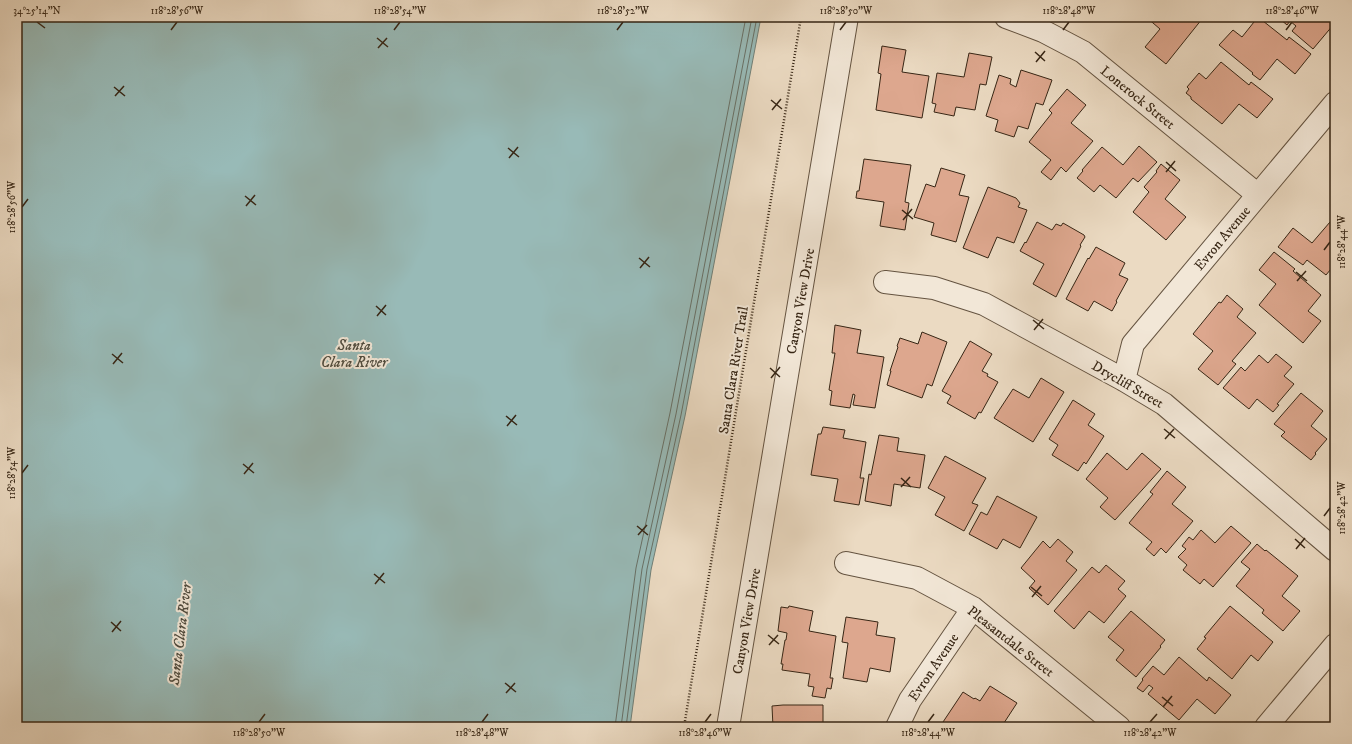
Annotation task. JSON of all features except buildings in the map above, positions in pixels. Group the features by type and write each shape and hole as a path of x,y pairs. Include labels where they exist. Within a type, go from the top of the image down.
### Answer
{"street":[{"name":"Canyon View Drive","path":"728,727 848,17"},
{"name":"Lonerock Street","path":"1006,17 1042,31 1083,52 1258,195"},
{"name":"Evron Avenue","path":"1124,380 1133,344 1335,103"},
{"name":"Drycliff Street","path":"885,282 934,288 984,304 1124,380 1164,404 1335,550"},
{"name":"Pleasantdale Street","path":"846,563 917,578 973,608 1119,727"},
{"name":"Evron Avenue","path":"897,727 910,700 973,608"},
{"path":"1266,727 1335,645"}],"path":[{"name":"Santa Clara River Trail","path":"684,727 801,17"}],"water":[{"name":"Santa Clara River","path":"17,17 761,17 685,416 651,570 630,727 17,727"}]}
